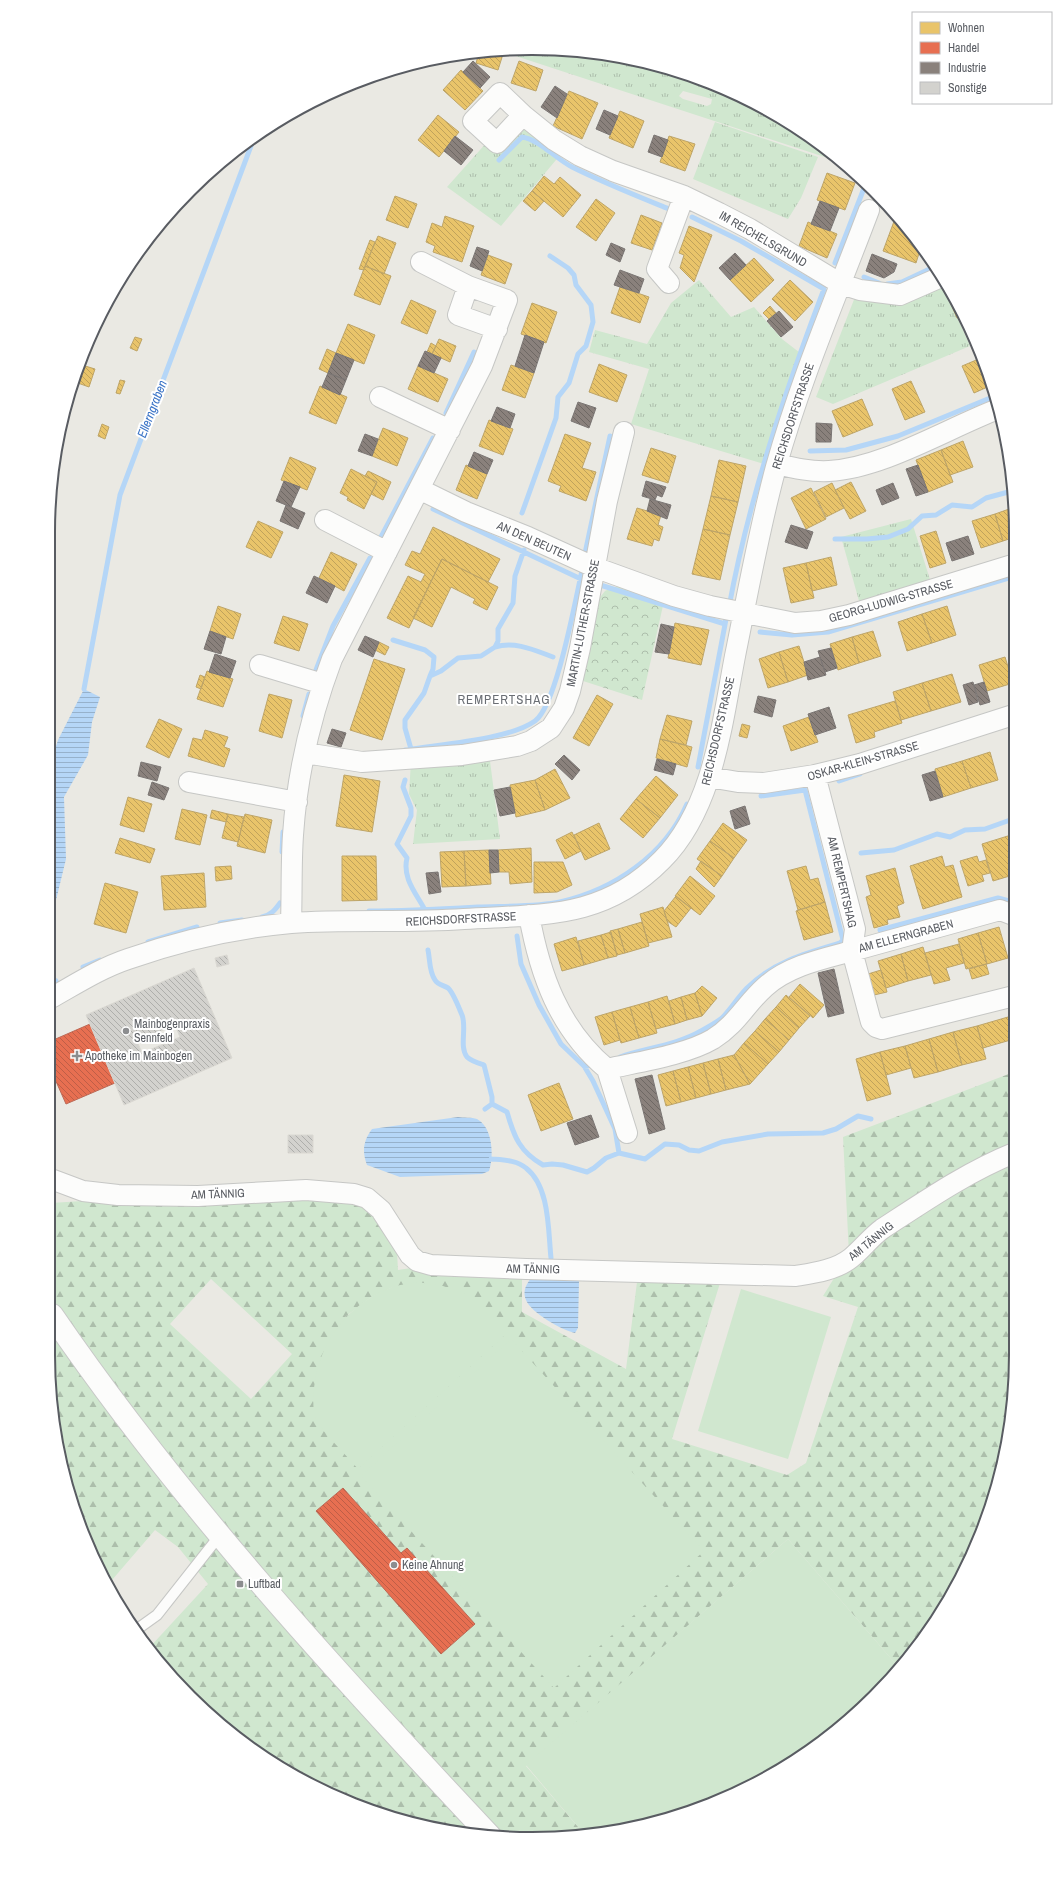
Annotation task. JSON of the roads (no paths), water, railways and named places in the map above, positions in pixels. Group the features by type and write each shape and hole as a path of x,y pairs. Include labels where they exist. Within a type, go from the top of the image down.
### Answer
{"main road":[{"path":"55,1319 162,1464 220,1534 352,1689 484,1829"}],"street":[{"name":"IM REICHELSGRUND","path":"523,115 554,140 580,156 613,171 684,196 750,229 841,284 871,292 900,294 936,279"},
{"path":"669,283 657,269 684,196"},
{"name":"REICHSDORFSTRASSE","path":"55,996 99,972 127,960 208,937 291,923 432,921 559,913 595,905 621,892 644,876 663,859 684,833 698,808 709,777 760,528 777,464 803,380 830,305 841,284 869,210"},
{"path":"291,923 292,850 297,802 305,753 323,684 332,659 484,361 507,300 468,286 421,262"},
{"path":"468,286 458,316 497,328"},
{"path":"380,397 450,430"},
{"path":"777,464 829,471 858,467 881,460 993,411"},
{"name":"MARTIN-LUTHER-STRASSE","path":"305,753 362,762 393,761 498,750 517,746 543,734 551,728 558,719 566,702 580,648 594,567 624,432"},
{"name":"AN DEN BEUTEN","path":"419,489 466,512 528,537 594,567 674,596 710,606 744,612"},
{"path":"324,520 386,552"},
{"name":"GEORG-LUDWIG-STRASSE","path":"744,612 795,623 821,621 849,615 1009,567"},
{"path":"260,665 323,684"},
{"name":"OSKAR-KLEIN-STRASSE","path":"709,777 738,782 764,783 815,775 860,764 1009,716"},
{"name":"AM REMPERTSHAG","path":"815,775 855,929 852,950"},
{"path":"189,782 297,802"},
{"name":"AM ELLERNGRABEN","path":"1009,913 1000,910 852,950 871,1022 876,1027 882,1029 1009,997"},
{"path":"529,915 543,976 562,1016 589,1054 607,1069 626,1133"},
{"path":"607,1069 694,1047 712,1039 733,1024 760,992 776,979 808,964 852,950"},
{"name":"AM TÄNNIG","path":"55,1181 83,1192 118,1195 198,1196 306,1190 354,1194 367,1198 381,1210 410,1255 417,1261 431,1265 519,1269 796,1276 823,1271 850,1259 880,1231 939,1192 996,1160 1009,1155"}],"lane":[{"path":"140,1627 157,1615 220,1534"}],"water":[{"path":"84,689 100,697 92,722 88,755 64,797 66,859 55,904 55,749 58,740"},
{"path":"458,1117 477,1119 486,1129 489,1135 492,1151 489,1171 482,1174 400,1177 367,1165 364,1156 364,1147 372,1129"},
{"path":"532,1277 579,1281 578,1328 575,1333 548,1320 529,1305 525,1297 525,1290"}],"waterway":[{"path":"499,160 522,137 529,139 542,146 572,167 608,184 669,209"},
{"name":"Ellerngraben","path":"84,689 120,495 250,148"},
{"path":"835,263 863,189"},
{"path":"692,217 741,241 824,289 769,446 737,566 729,607"},
{"path":"522,513 556,418 558,397 569,383 578,354 586,346 593,322 591,305 576,285 574,275 568,268 550,256"},
{"path":"887,284 902,282 930,269"},
{"path":"864,277 879,283"},
{"path":"446,413 474,352"},
{"path":"810,451 846,450 898,436 990,398"},
{"path":"584,558 610,436"},
{"path":"381,537 433,438"},
{"path":"835,539 867,539 888,537 908,529 922,516 936,515 952,505 972,507 986,498 1007,492"},
{"path":"433,509 581,579"},
{"path":"411,749 405,728 405,720 424,693 430,676 441,671 458,658 481,656 495,647 498,641 498,629 513,603 515,576 524,550"},
{"path":"316,670 333,626 370,558"},
{"path":"405,750 491,737 508,733 535,721 543,711 558,673 571,624 583,566"},
{"path":"760,632 792,635 828,632 1009,578"},
{"path":"597,584 725,624"},
{"path":"698,767 727,614"},
{"path":"393,640 425,650 434,657 433,669 430,676"},
{"path":"495,647 502,645 524,647 553,657"},
{"path":"303,716 309,694"},
{"path":"839,781 860,774"},
{"path":"405,780 403,787 411,808 411,816 397,844 407,858 406,872 408,879 425,910"},
{"path":"620,1057 692,1036 722,1018 747,988 768,971 802,955 840,943 843,940 805,790 761,796"},
{"path":"369,911 531,906 551,904 580,896 600,889 636,868 665,839 687,804"},
{"path":"861,853 894,850 937,834 950,837 965,830 985,829 1009,820"},
{"path":"282,852 283,832"},
{"path":"880,930 998,898 1009,901"},
{"path":"262,917 272,912 280,903"},
{"path":"220,923 242,920"},
{"path":"148,942 197,927"},
{"path":"517,936 521,964 539,1005 561,1044 584,1066 593,1081 615,1129 619,1153"},
{"path":"428,950 433,977 436,982 450,990 462,1015 464,1025 463,1042 465,1053 470,1060 484,1065 492,1097 492,1104"},
{"path":"83,967 100,960"},
{"path":"584,1066 595,1065"},
{"path":"492,1104 507,1112 512,1129 519,1143 535,1160 543,1165 563,1165 587,1172 606,1158 619,1153 645,1159 665,1144 679,1145 689,1150 699,1151 722,1142 768,1134 823,1133 836,1129 858,1116 871,1119"},
{"path":"485,1109 492,1104"},
{"path":"491,1159 518,1163 534,1176 544,1197 551,1258"}],"place":[{"name":"Mainbogenpraxis Sennfeld","path":"126,1031"},
{"name":"Apotheke im Mainbogen","path":"77,1056"},
{"name":"Keine Ahnung","path":"394,1565"},
{"name":"Luftbad","path":"240,1584"}],"district":[{"name":"REMPERTSHAG","path":"504,699"}]}
